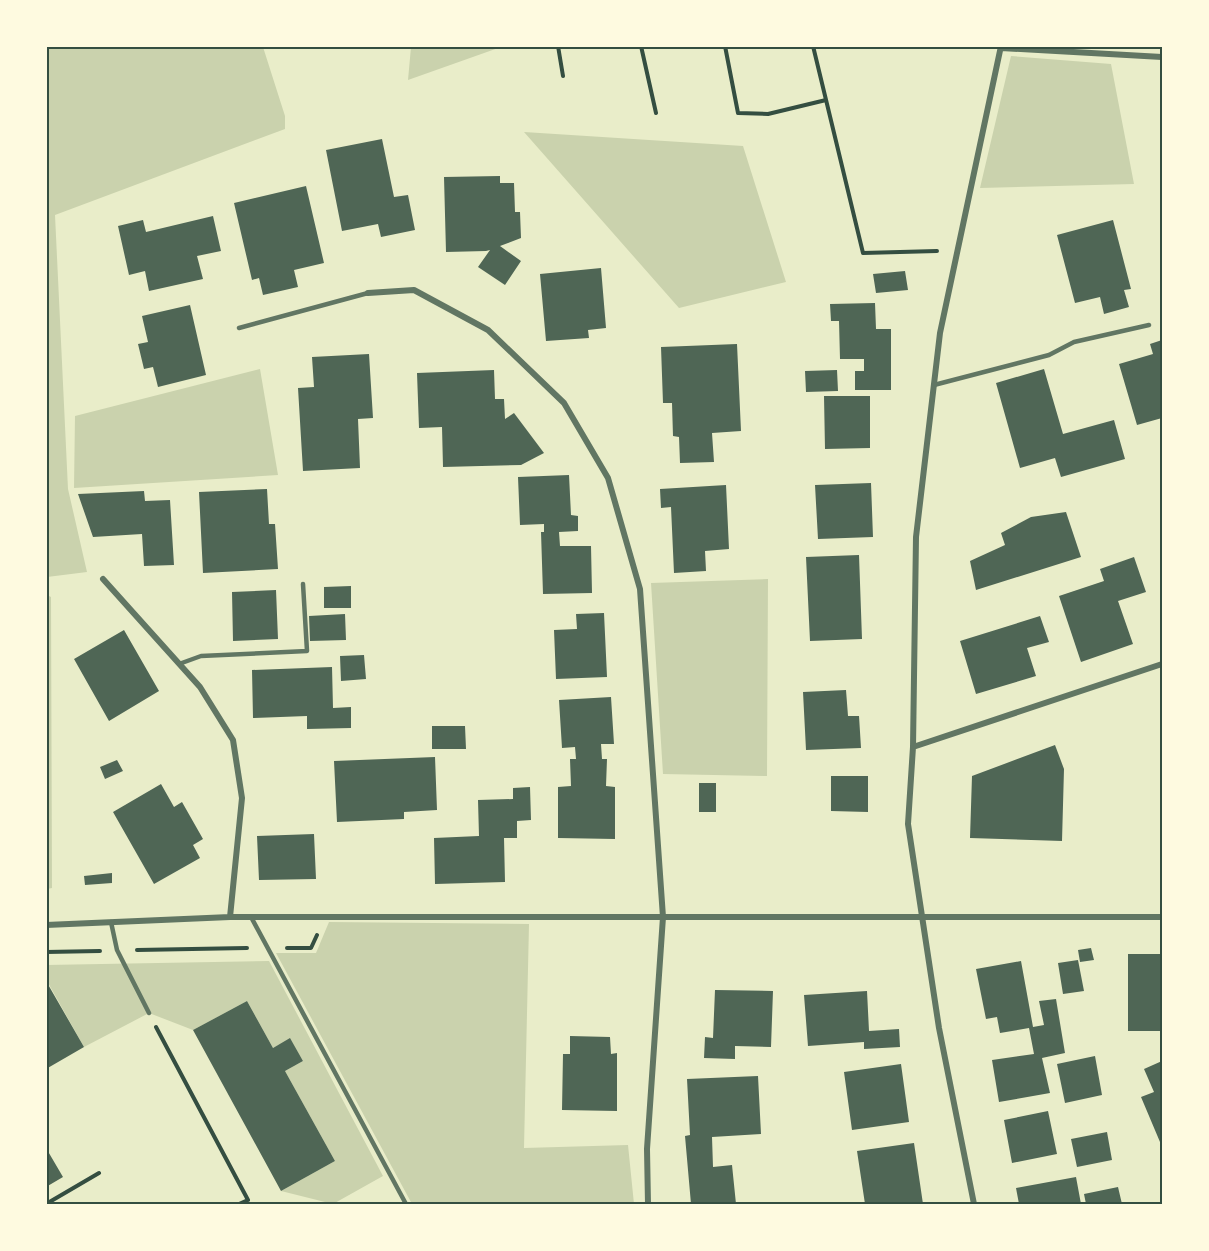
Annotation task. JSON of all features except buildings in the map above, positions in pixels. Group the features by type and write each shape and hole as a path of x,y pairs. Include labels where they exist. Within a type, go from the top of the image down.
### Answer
{"street":[{"path":"974,1204 939,1028 908,824 914,747 916,537 940,333 1001,47 1162,57"},
{"path":"369,293 414,290 488,330 564,403 608,478 640,589 663,917 647,1149 648,1204"},
{"path":"103,579 200,687 233,740 242,798 230,917"},
{"path":"914,747 1162,664"},
{"path":"46,925 230,917 1162,917"}],"lane":[{"path":"240,328 369,293"},
{"path":"934,385 1049,355 1074,342 1149,325"},
{"path":"180,664 201,656 307,651 303,584"},
{"path":"251,917 406,1204"},
{"path":"111,922 117,950 149,1013"}],"path":[{"path":"558,46 563,76"},
{"path":"641,46 656,113"},
{"path":"725,46 738,113 768,114 826,100"},
{"path":"813,46 863,253 958,250"},
{"path":"46,952 311,948 325,917"},
{"path":"149,1013 248,1200 239,1204"},
{"path":"46,1204 99,1173"}],"green space":[{"path":"411,46 501,47 408,80"},
{"path":"46,47 263,47 285,116 285,129 55,215 68,489 87,572 47,577"},
{"path":"1011,56 1111,64 1134,184 980,188"},
{"path":"524,132 743,146 786,282 679,308"},
{"path":"260,369 278,475 74,488 75,416"},
{"path":"768,579 767,776 663,774 651,583"},
{"path":"47,595 51,597 52,888 47,889"},
{"path":"329,922 529,924 524,1148 628,1145 634,1204 412,1204 276,953 316,953"},
{"path":"269,961 383,1176 333,1204 281,1191 335,1161 285,1071 303,1061 290,1039 273,1048 247,1001 193,1030 149,1013 84,1047 47,981 46,965"}]}
